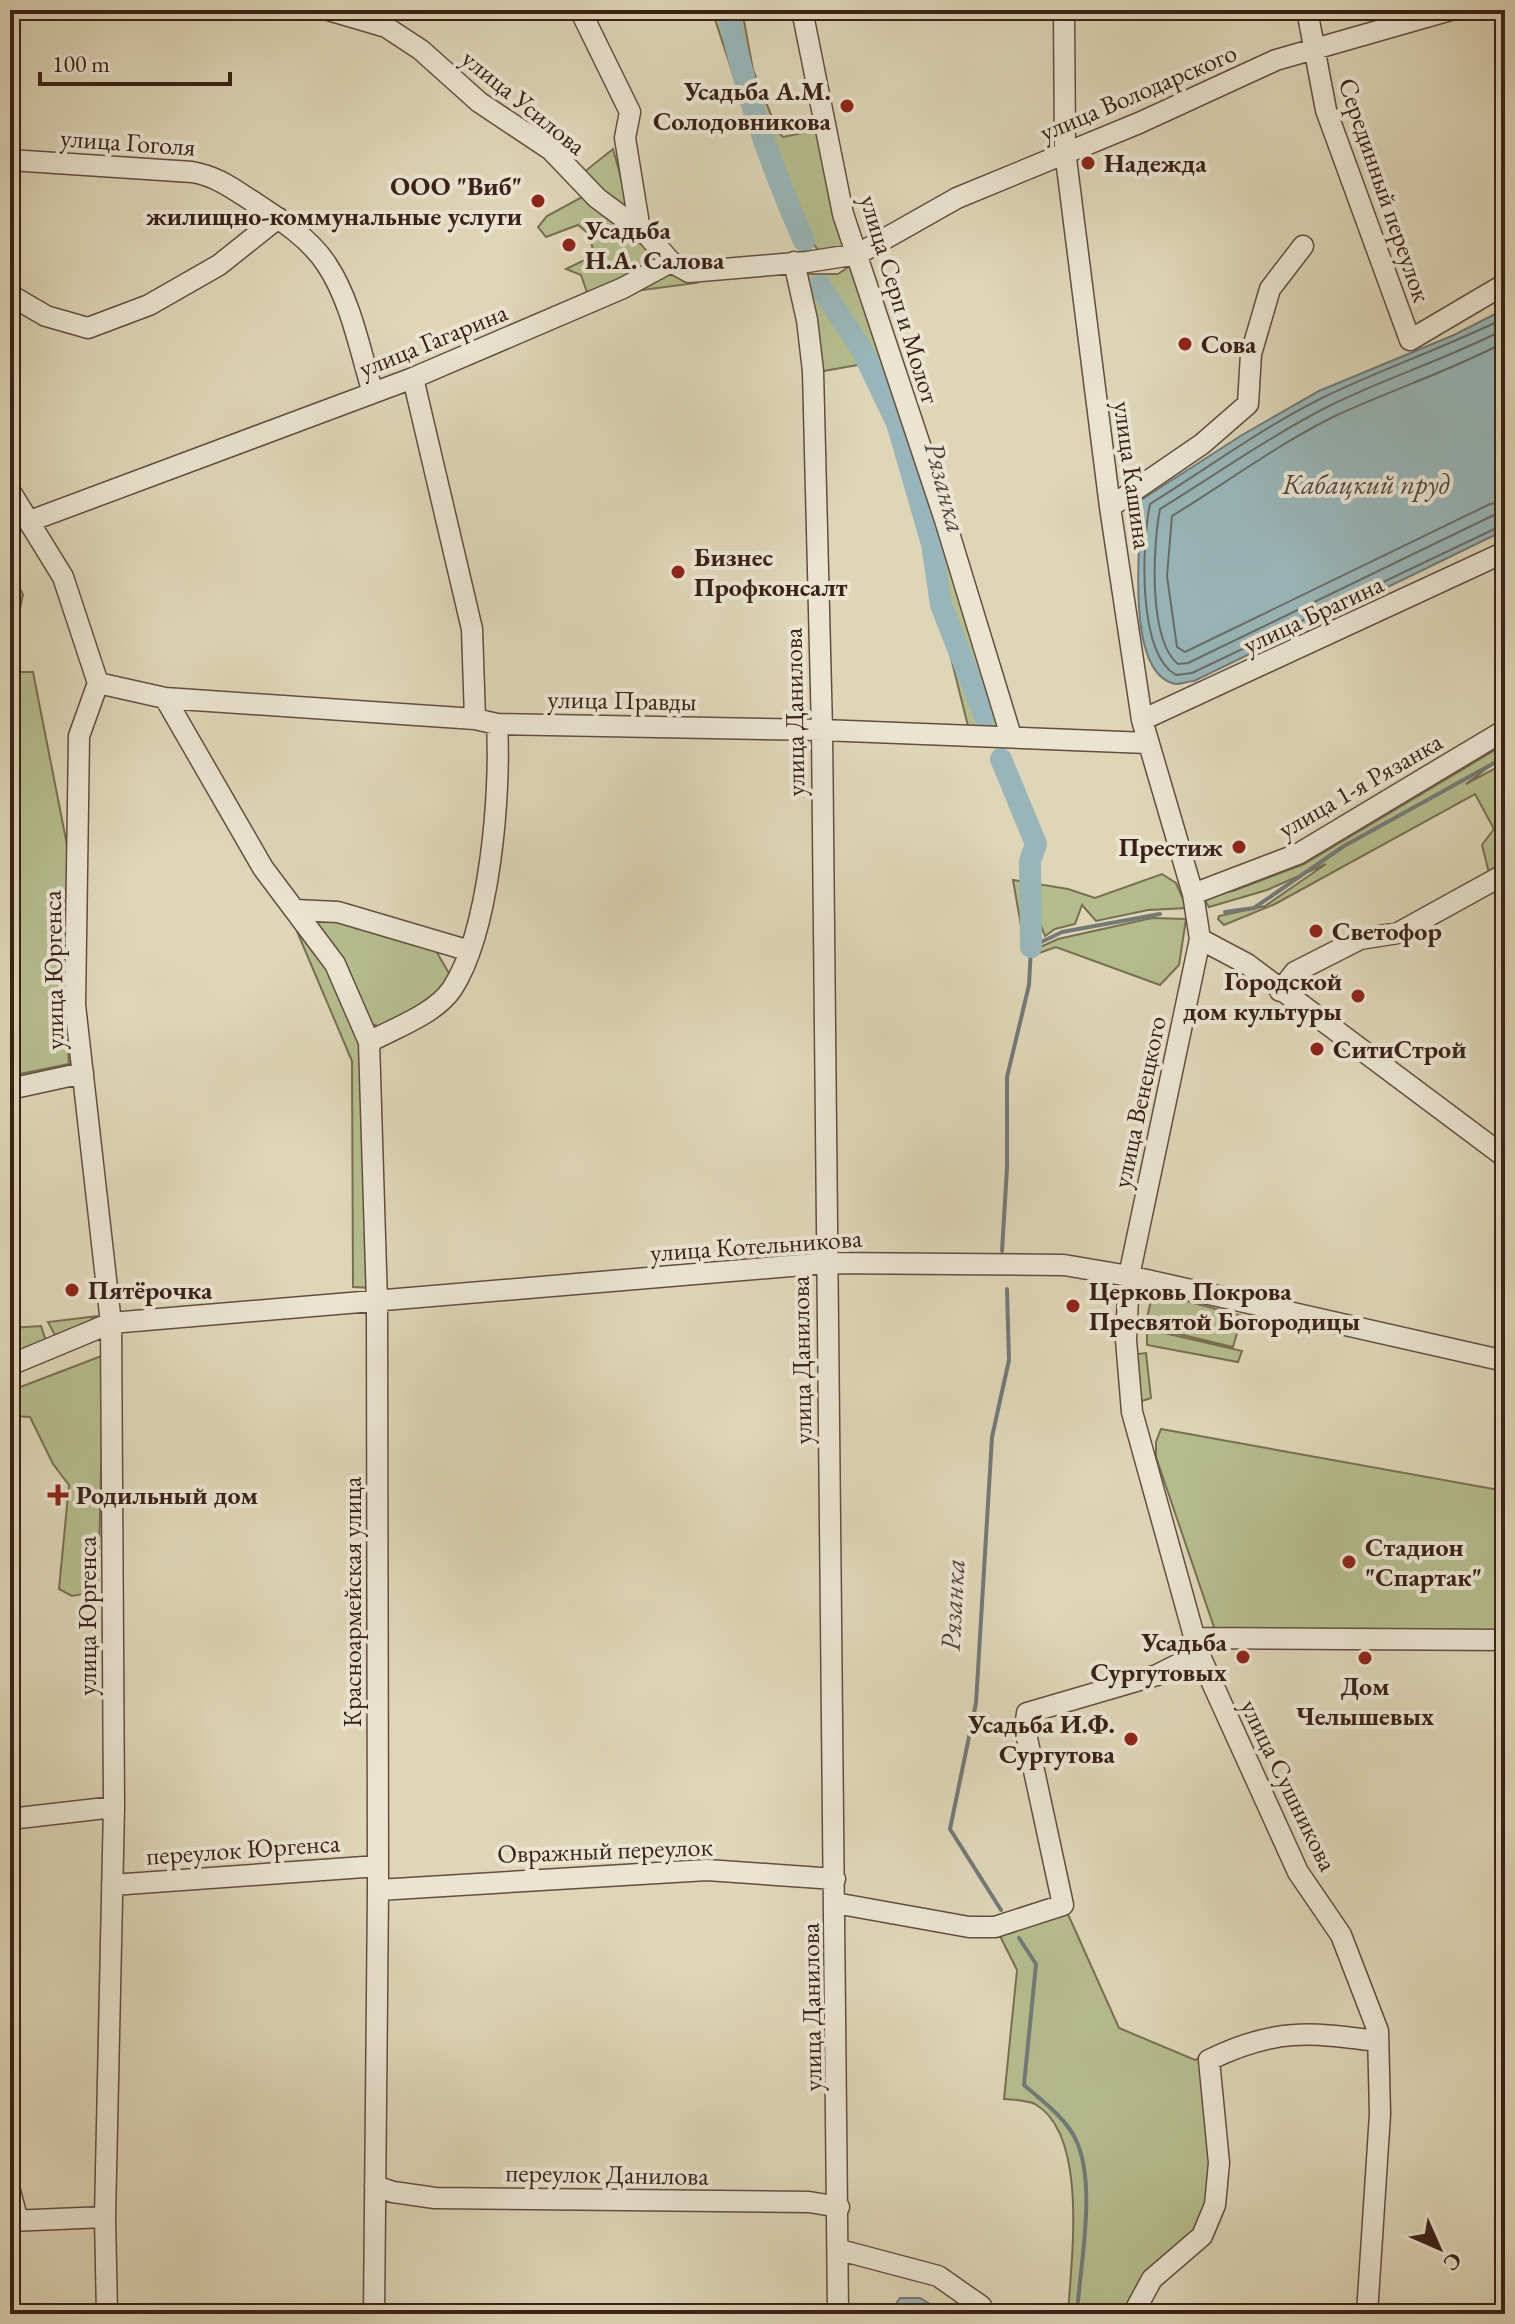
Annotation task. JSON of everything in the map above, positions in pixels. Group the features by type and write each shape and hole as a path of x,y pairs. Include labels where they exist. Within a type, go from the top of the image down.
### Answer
{"street":[{"name":"улица Усилова","path":"328,10 389,18 479,102 551,150 597,198 640,230 671,262"},
{"path":"580,10 630,112 625,138 640,230"},
{"name":"улица Серп и Молот","path":"802,10 843,214 1011,736"},
{"name":"улица Кашина","path":"1064,10 1065,151 1110,507 1142,720 1193,894 1200,939"},
{"name":"Серединный переулок","path":"1307,10 1316,49 1315,68 1326,110 1410,340 1458,315 1505,284"},
{"name":"улица Володарского","path":"858,254 957,198 1139,123 1276,60 1451,10"},
{"name":"улица Гоголя","path":"10,160 127,166 212,175 278,218 327,264 350,317 373,393"},
{"path":"10,295 46,316 88,328 149,305 219,265 278,218"},
{"path":"1110,507 1202,444 1248,404 1251,354 1270,289 1303,246"},
{"path":"671,262 689,272 858,254"},
{"name":"улица Гагарина","path":"30,521 413,378 623,288 671,262"},
{"name":"улица Данилова","path":"794,262 807,320 813,371 822,730 840,2250 838,2314"},
{"path":"413,378 472,629 475,719"},
{"path":"10,491 63,577 98,683"},
{"name":"улица Брагина","path":"1142,720 1505,552"},
{"name":"улица Правды","path":"98,683 165,698 475,719 497,724 822,730 1147,743"},
{"name":"улица Юргенса","path":"98,683 79,736 75,1005 111,1323 114,1807 105,2217 107,2314"},
{"name":"Красноармейская улица","path":"165,698 263,868 335,964 369,1042 377,1302 378,1890 374,2314"},
{"path":"369,1042 421,1015 451,991 470,951 492,849 499,756 497,724"},
{"name":"улица 1-я Рязанка","path":"1193,894 1298,854 1505,730"},
{"path":"1280,991 1295,972 1360,939 1398,933 1505,874"},
{"path":"295,910 338,912 470,951"},
{"path":"1200,939 1247,964 1487,1140 1505,1157"},
{"name":"улица Венецкого","path":"1129,1276 1200,939"},
{"path":"10,1089 83,1073"},
{"name":"улица Котельникова","path":"10,1365 111,1323 826,1263 1064,1265 1129,1276 1505,1361"},
{"name":"улица Сушникова","path":"1129,1276 1126,1340 1132,1412 1196,1646 1298,1872 1341,1935 1378,2031 1380,2114 1367,2314"},
{"path":"835,1903 969,1927 995,1927 1063,1905 1025,1729 1027,1713 1157,1675 1196,1646 1505,1640"},
{"path":"10,1819 114,1807"},
{"name":"переулок Юргенса","path":"112,1885 378,1866"},
{"name":"Овражный переулок","path":"378,1890 707,1870 835,1879"},
{"path":"1133,2314 1152,2279 1202,2236 1215,2205 1219,2163 1209,2060 1263,2037 1291,2032 1378,2041"},
{"name":"переулок Данилова","path":"375,2186 435,2198 809,2202 839,2207"},
{"path":"10,2191 14,2221 105,2217"},
{"path":"840,2250 938,2276 981,2306 982,2314"}],"green space":[{"path":"712,10 742,10 753,70 778,132 783,137 818,130 848,254 821,253 805,235 775,165 765,125 743,105"},
{"path":"613,149 634,224 583,173"},
{"path":"584,196 654,252 653,262 588,295 581,275 566,269 587,259 593,250 589,234 578,225 546,237 538,227 547,216"},
{"path":"851,265 911,437 1002,728 968,726 923,545 921,511 912,477 906,475 869,369 863,364 818,372 804,277 809,274 838,274"},
{"path":"671,269 696,283 635,291"},
{"path":"10,568 23,595 11,651 15,672 33,672 69,855 62,948 69,1064 10,1076"},
{"path":"1505,744 1505,755 1466,784 1505,763 1505,868 1489,873 1482,845 1494,829 1475,794 1275,904 1224,925 1219,916 1265,906 1326,864 1267,890 1209,907 1202,896 1233,891 1304,864"},
{"path":"1162,874 1176,883 1187,908 1148,910 1096,921 1082,905 1075,924 1055,929 1045,936 1035,911 1030,915 1030,941 1024,943 1013,880 1068,889 1095,898"},
{"path":"323,917 432,944 450,975 441,994 384,1029 363,1020 309,921"},
{"path":"1152,918 1186,919 1179,965 1160,985 1056,947 1039,953 1036,949 1058,939"},
{"path":"302,928 359,1021 374,1288 353,1287 352,1061 296,929"},
{"path":"1153,1292 1242,1316 1233,1347 1145,1326"},
{"path":"98,1316 57,1339 48,1322"},
{"path":"41,1326 46,1341 10,1357 10,1328"},
{"path":"1147,1329 1242,1351 1238,1362 1147,1345"},
{"path":"1146,1353 1151,1398 1136,1403 1130,1355"},
{"path":"104,1355 98,1591 72,1596 59,1589 69,1485 53,1464 30,1417 10,1416 10,1391"},
{"name":"Стадион \"Спартак\"","path":"1161,1429 1505,1491 1505,1636 1216,1633 1156,1457 1156,1442"},
{"path":"1067,1912 1119,2028 1195,2060 1203,2056 1212,2144 1210,2187 1205,2208 1197,2228 1182,2250 1125,2314 1068,2314 1073,2201 1063,2142 1052,2120 1035,2104 1004,2099 1017,1970 999,1934"}],"water":[{"name":"Кабацкий пруд","path":"1505,309 1505,530 1194,681 1176,684 1159,675 1148,657 1139,602 1141,500 1242,435 1319,391 1454,335"},
{"path":"900,2298 920,2298 946,2314 889,2314"}],"waterway":[{"name":"Рязанка","path":"728,10 759,127 804,241"},
{"name":"Рязанка","path":"820,286 861,348 897,423 932,544 941,605 985,717"},
{"name":"Рязанка","path":"1225,912 1254,908 1344,846 1505,757"},
{"name":"Рязанка","path":"1001,759 1036,844 1030,861 1031,947"},
{"name":"Рязанка","path":"1002,1251 1007,1168 1007,1077 1029,985 1031,947 1062,932 1160,914"},
{"name":"Рязанка","path":"1001,1910 950,1829 976,1703 992,1437 1009,1360 1007,1289"},
{"name":"Рязанка","path":"1019,1938 1036,1964 1024,2085 1066,2124 1082,2158 1086,2225 1077,2314"}],"place":[{"name":"Усадьба А.М. Солодовникова","path":"847,106"},
{"name":"Надежда","path":"1088,163"},
{"name":"ООО \"Виб\" жилищно-коммунальные услуги","path":"538,201"},
{"name":"Усадьба Н.А. Салова","path":"569,245"},
{"name":"Сова","path":"1185,344"},
{"name":"Бизнес Профконсалт","path":"678,572"},
{"name":"Престиж","path":"1239,847"},
{"name":"Светофор","path":"1316,931"},
{"name":"Городской дом культуры","path":"1358,996"},
{"name":"СитиСтрой","path":"1317,1049"},
{"name":"Пятёрочка","path":"72,1290"},
{"name":"Церковь Покрова Пресвятой Богородицы","path":"1073,1306"},
{"name":"Родильный дом","path":"58,1495"},
{"name":"Стадион \"Спартак\"","path":"1349,1562"},
{"name":"Усадьба Сургутовых","path":"1243,1657"},
{"name":"Дом Челышевых","path":"1365,1658"},
{"name":"Усадьба И.Ф. Сургутова","path":"1131,1739"}]}
